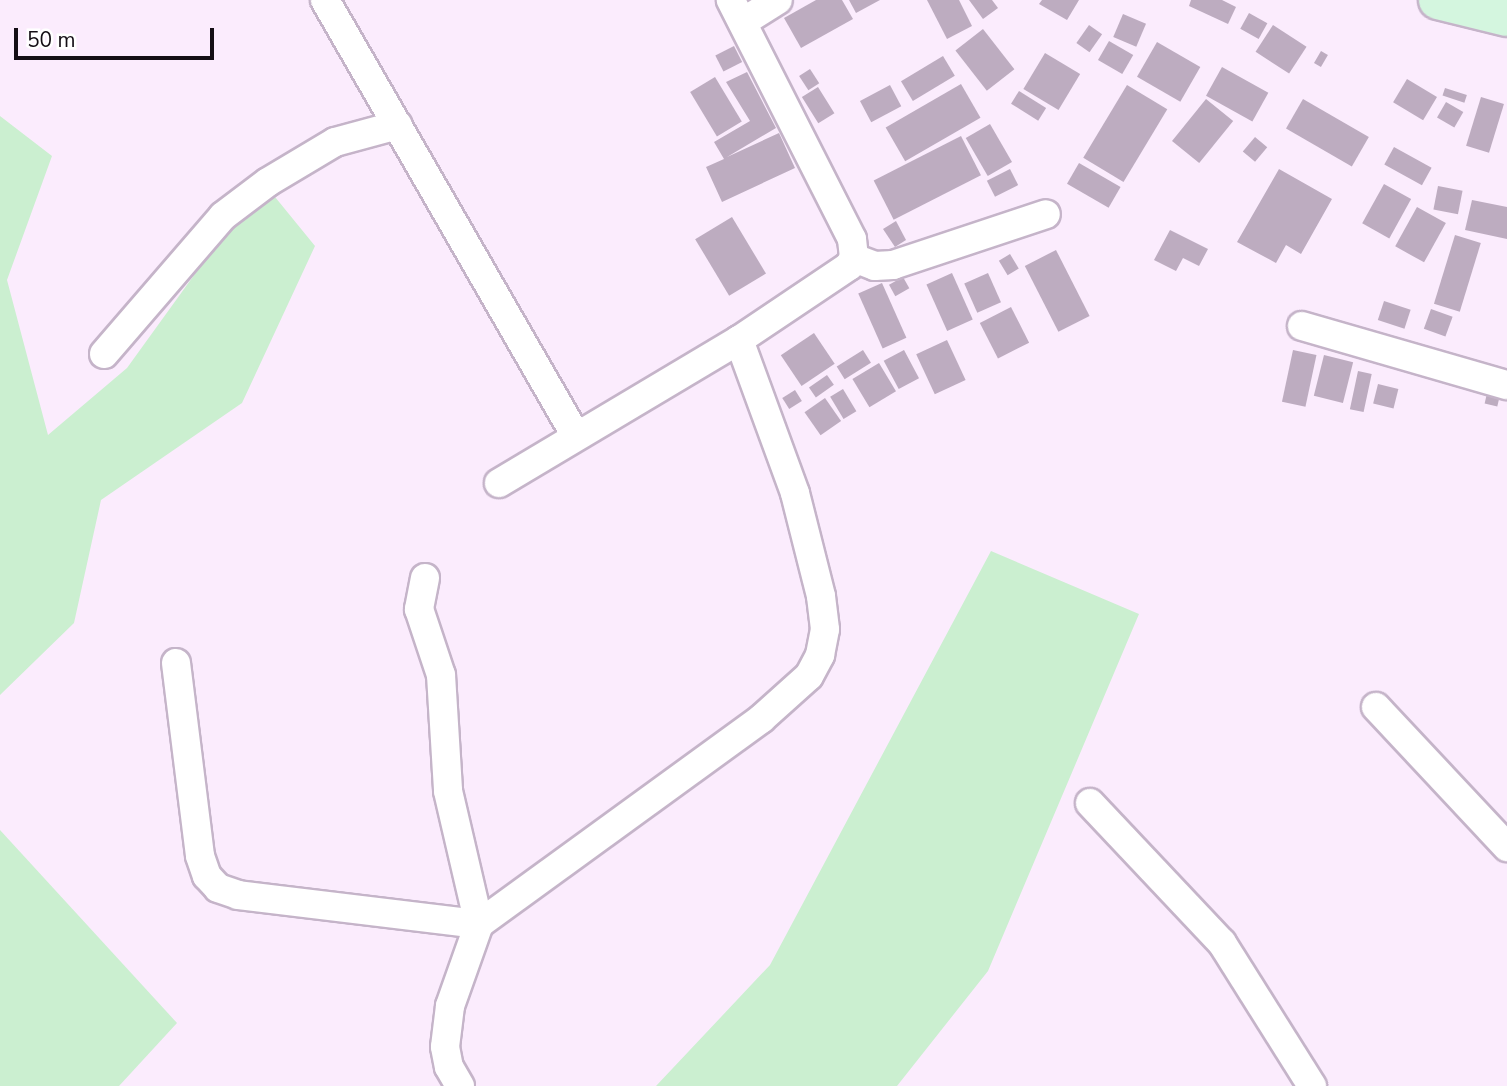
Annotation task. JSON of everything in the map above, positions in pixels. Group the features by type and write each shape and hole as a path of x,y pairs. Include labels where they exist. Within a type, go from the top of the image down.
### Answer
{"street":[{"path":"325,0 576,436"},
{"path":"499,482 738,340 849,266 854,258 852,239 737,11 778,0"},
{"path":"1438,0 1507,17"},
{"path":"104,354 223,216 268,182 335,142 398,125"},
{"path":"854,258 875,266 893,265 1046,214"},
{"path":"1302,326 1507,384"},
{"path":"176,663 200,856 207,876 218,888 238,895 479,924 761,719 809,676 820,656 825,629 821,596 795,493 738,340"},
{"path":"425,578 419,609 441,675 448,791 479,924 450,1006 445,1047 449,1068 460,1086"},
{"path":"1376,707 1507,847"},
{"path":"1090,803 1222,943 1312,1086"}],"green space":[{"path":"0,116 52,156 7,280 48,435 127,368 262,181 315,246 242,403 101,500 74,623 0,695"},
{"path":"991,551 1139,614 988,971 897,1086 656,1086 770,965"},
{"path":"0,830 177,1023 119,1086 0,1086"}],"building":[{"path":"816,0 842,0 853,19 801,48 784,18"},
{"path":"849,0 880,0 856,13"},
{"path":"927,0 959,0 972,26 947,39"},
{"path":"969,0 992,0 998,8 983,19"},
{"path":"1042,0 1079,0 1067,20 1039,4"},
{"path":"1191,0 1222,0 1236,7 1228,24 1189,6"},
{"path":"1249,13 1267,23 1259,39 1240,29"},
{"path":"1123,14 1146,24 1136,47 1113,37"},
{"path":"1089,25 1102,34 1089,52 1076,43"},
{"path":"1273,25 1307,47 1289,74 1256,52"},
{"path":"983,29 1014,69 987,91 955,51"},
{"path":"1109,41 1133,55 1122,74 1098,60"},
{"path":"1157,42 1200,67 1180,102 1137,77"},
{"path":"734,46 742,62 723,72 715,56"},
{"path":"1321,51 1328,55 1321,67 1314,63"},
{"path":"1045,53 1080,74 1059,110 1023,89"},
{"path":"943,56 955,76 913,101 901,81"},
{"path":"1222,67 1268,93 1252,122 1206,96"},
{"path":"810,69 819,83 808,90 799,76"},
{"path":"747,72 776,128 727,157 779,133 795,168 722,202 706,167 724,159 714,142 750,121 726,82"},
{"path":"715,77 742,122 717,137 690,92"},
{"path":"1407,79 1437,97 1423,120 1393,102"},
{"path":"961,84 980,118 905,161 886,128"},
{"path":"890,85 901,106 871,122 860,101"},
{"path":"1127,85 1167,109 1124,182 1083,158"},
{"path":"818,87 834,113 818,123 802,97"},
{"path":"1445,88 1467,95 1464,103 1443,96"},
{"path":"1019,91 1046,108 1038,121 1011,104"},
{"path":"1481,97 1504,104 1489,153 1466,146"},
{"path":"1206,99 1233,121 1199,163 1172,141"},
{"path":"1303,99 1369,137 1352,166 1286,128"},
{"path":"1446,102 1463,112 1454,128 1437,118"},
{"path":"990,124 1012,162 988,176 966,138"},
{"path":"961,136 981,175 894,220 874,180"},
{"path":"1255,137 1267,147 1255,162 1243,152"},
{"path":"1394,147 1432,168 1422,185 1384,164"},
{"path":"1079,163 1121,187 1109,208 1067,184"},
{"path":"1010,169 1018,185 995,197 987,181"},
{"path":"1279,169 1332,199 1301,254 1286,245 1276,263 1237,242"},
{"path":"1384,184 1411,199 1389,238 1362,223"},
{"path":"1438,186 1463,191 1458,214 1433,210"},
{"path":"1472,200 1507,207 1507,239 1465,230"},
{"path":"1417,207 1446,223 1424,262 1395,246"},
{"path":"732,217 766,274 729,296 695,239"},
{"path":"896,221 906,240 895,247 883,229"},
{"path":"1170,230 1208,249 1199,266 1183,258 1176,271 1154,260"},
{"path":"1455,235 1481,243 1460,312 1434,304"},
{"path":"1056,250 1090,316 1058,332 1025,266"},
{"path":"1010,254 1019,269 1008,275 999,261"},
{"path":"952,273 973,320 947,331 926,284"},
{"path":"988,273 1001,302 977,313 964,284"},
{"path":"903,277 909,288 895,296 889,285"},
{"path":"882,283 906,338 883,348 858,294"},
{"path":"1384,301 1411,310 1404,329 1378,320"},
{"path":"1011,307 1029,343 998,359 980,323"},
{"path":"1431,309 1453,317 1445,337 1424,329"},
{"path":"814,333 835,364 802,386 781,355"},
{"path":"947,340 966,380 935,394 916,354"},
{"path":"863,350 871,363 845,379 837,366"},
{"path":"904,350 919,378 899,389 884,361"},
{"path":"1293,350 1316,355 1305,407 1282,402"},
{"path":"1324,355 1353,362 1343,403 1314,396"},
{"path":"879,363 896,391 869,407 852,379"},
{"path":"1358,371 1372,374 1364,412 1350,409"},
{"path":"827,375 834,385 816,397 809,388"},
{"path":"1378,384 1398,389 1394,408 1373,403"},
{"path":"843,389 856,411 844,419 830,397"},
{"path":"1488,389 1501,392 1497,407 1485,404"},
{"path":"795,390 802,401 789,409 782,398"},
{"path":"825,398 841,421 821,435 805,412"}]}
